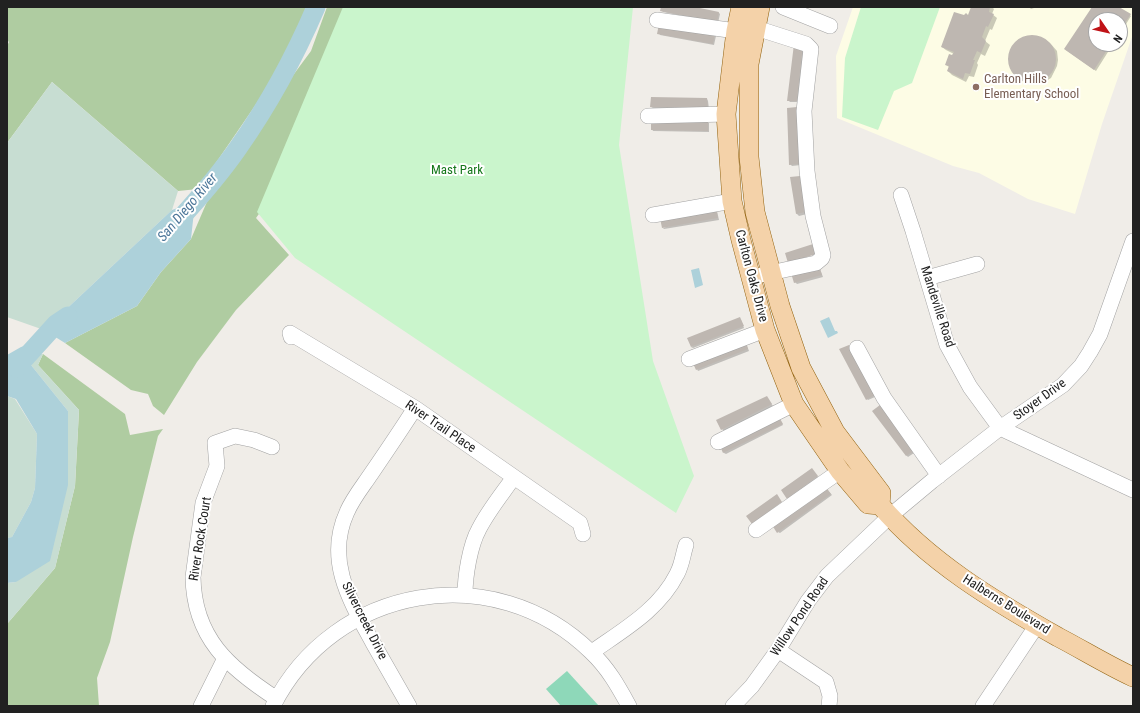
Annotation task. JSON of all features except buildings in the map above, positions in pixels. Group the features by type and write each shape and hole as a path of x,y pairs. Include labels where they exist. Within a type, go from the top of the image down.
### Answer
{"main road":[{"name":"Carlton Oaks Drive","path":"751,13 736,31 726,114 732,201 765,330 794,404 840,471 868,504 885,510"},
{"name":"Carlton Oaks Drive","path":"751,13 749,64 749,157 755,212 780,306 801,368 835,432 881,494 885,510"},
{"name":"Halberns Boulevard","path":"885,510 921,546 964,580 1037,625 1133,677"}],"street":[{"path":"783,7 830,26"},
{"path":"751,13 806,44 810,47 812,52 804,111 807,171 813,216 823,255 820,261 816,263 751,278"},
{"path":"657,20 736,31"},
{"path":"648,116 726,114"},
{"name":"Mandeville Road","path":"900,195 947,345 970,387 1000,428 1133,490"},
{"path":"653,215 732,201"},
{"name":"Stoyer Drive","path":"885,510 939,476 1000,428 1063,385 1081,366 1100,334 1133,241"},
{"path":"927,278 977,264"},
{"path":"689,359 765,330"},
{"name":"River Trail Place","path":"291,338 290,333 415,408 580,523 583,534"},
{"path":"857,348 884,398 939,476"},
{"path":"718,442 794,404"},
{"name":"Silvercreek Drive","path":"409,706 359,618 346,590 339,562 339,542 343,522 351,503 415,408"},
{"name":"River Rock Court","path":"272,447 254,440 235,436 215,443 217,466 203,503 194,566 193,589 197,611 211,642 250,682 275,703"},
{"path":"756,530 840,471"},
{"path":"465,595 465,583 472,545 478,529 514,477"},
{"name":"Willow Pond Road","path":"733,706 752,686 778,650 808,601 827,576 885,510"},
{"path":"592,652 637,620 665,594 678,573 686,545"},
{"path":"275,703 293,674 316,648 329,637 359,618 388,605 418,597 449,594 465,595 497,601 529,611 563,629 592,652 615,680 629,706"},
{"path":"983,706 1037,625"},
{"path":"778,650 826,682 830,696 829,706"},
{"path":"201,706 225,658"}],"shaded area":[{"name":"Carlton Hills Elementary School","path":"853,7 1133,7 1133,34 1128,49 1128,12 1088,12 1088,52 1127,52 1102,124 1075,214 1028,199 979,173 953,166 837,118 836,56"},
{"path":"52,82 178,191 172,210 44,330 7,317 7,143"},
{"path":"33,353 43,354 38,365 79,410 75,486 55,568 7,624 7,583 16,582 68,411 31,365"},
{"path":"7,396 15,399 37,434 35,488 31,502 12,537 7,538"}],"green space":[{"path":"7,7 309,7 294,40 261,97 198,189 178,191 52,82 7,143 7,46 9,42 7,40"},
{"path":"327,7 359,7 266,204 256,218 289,255 236,310 197,362 164,415 153,406 148,394 131,390 65,343 137,306 161,272 191,239 212,190 311,51"},
{"name":"Mast Park","path":"343,7 633,7 619,145 653,361 694,476 676,513 295,258 257,212"},
{"path":"861,7 940,7 912,83 894,91 878,130 842,117 845,58"},
{"path":"43,354 125,414 130,435 163,429 158,436 133,537 110,642 97,678 99,706 7,706 7,624 55,568 75,486 79,410 38,365"},
{"path":"567,671 599,706 561,706 546,689"}],"water":[{"path":"195,202 191,239 161,272 137,306 65,343 44,330 172,210"},
{"path":"699,268 703,285 695,288 691,270"},
{"path":"829,317 835,331 838,333 828,338 820,321"},
{"path":"32,344 33,353 31,365 68,411 68,485 50,561 16,582 7,583 7,538 12,537 31,502 35,488 37,434 16,399 7,396 7,355 21,347"}],"waterway":[{"name":"San Diego River","path":"178,221 231,158 260,114 281,79 316,7"},
{"name":"San Diego River","path":"16,368 56,324 68,316"}],"place":[{"name":"Carlton Hills Elementary School","path":"976,87"}]}
